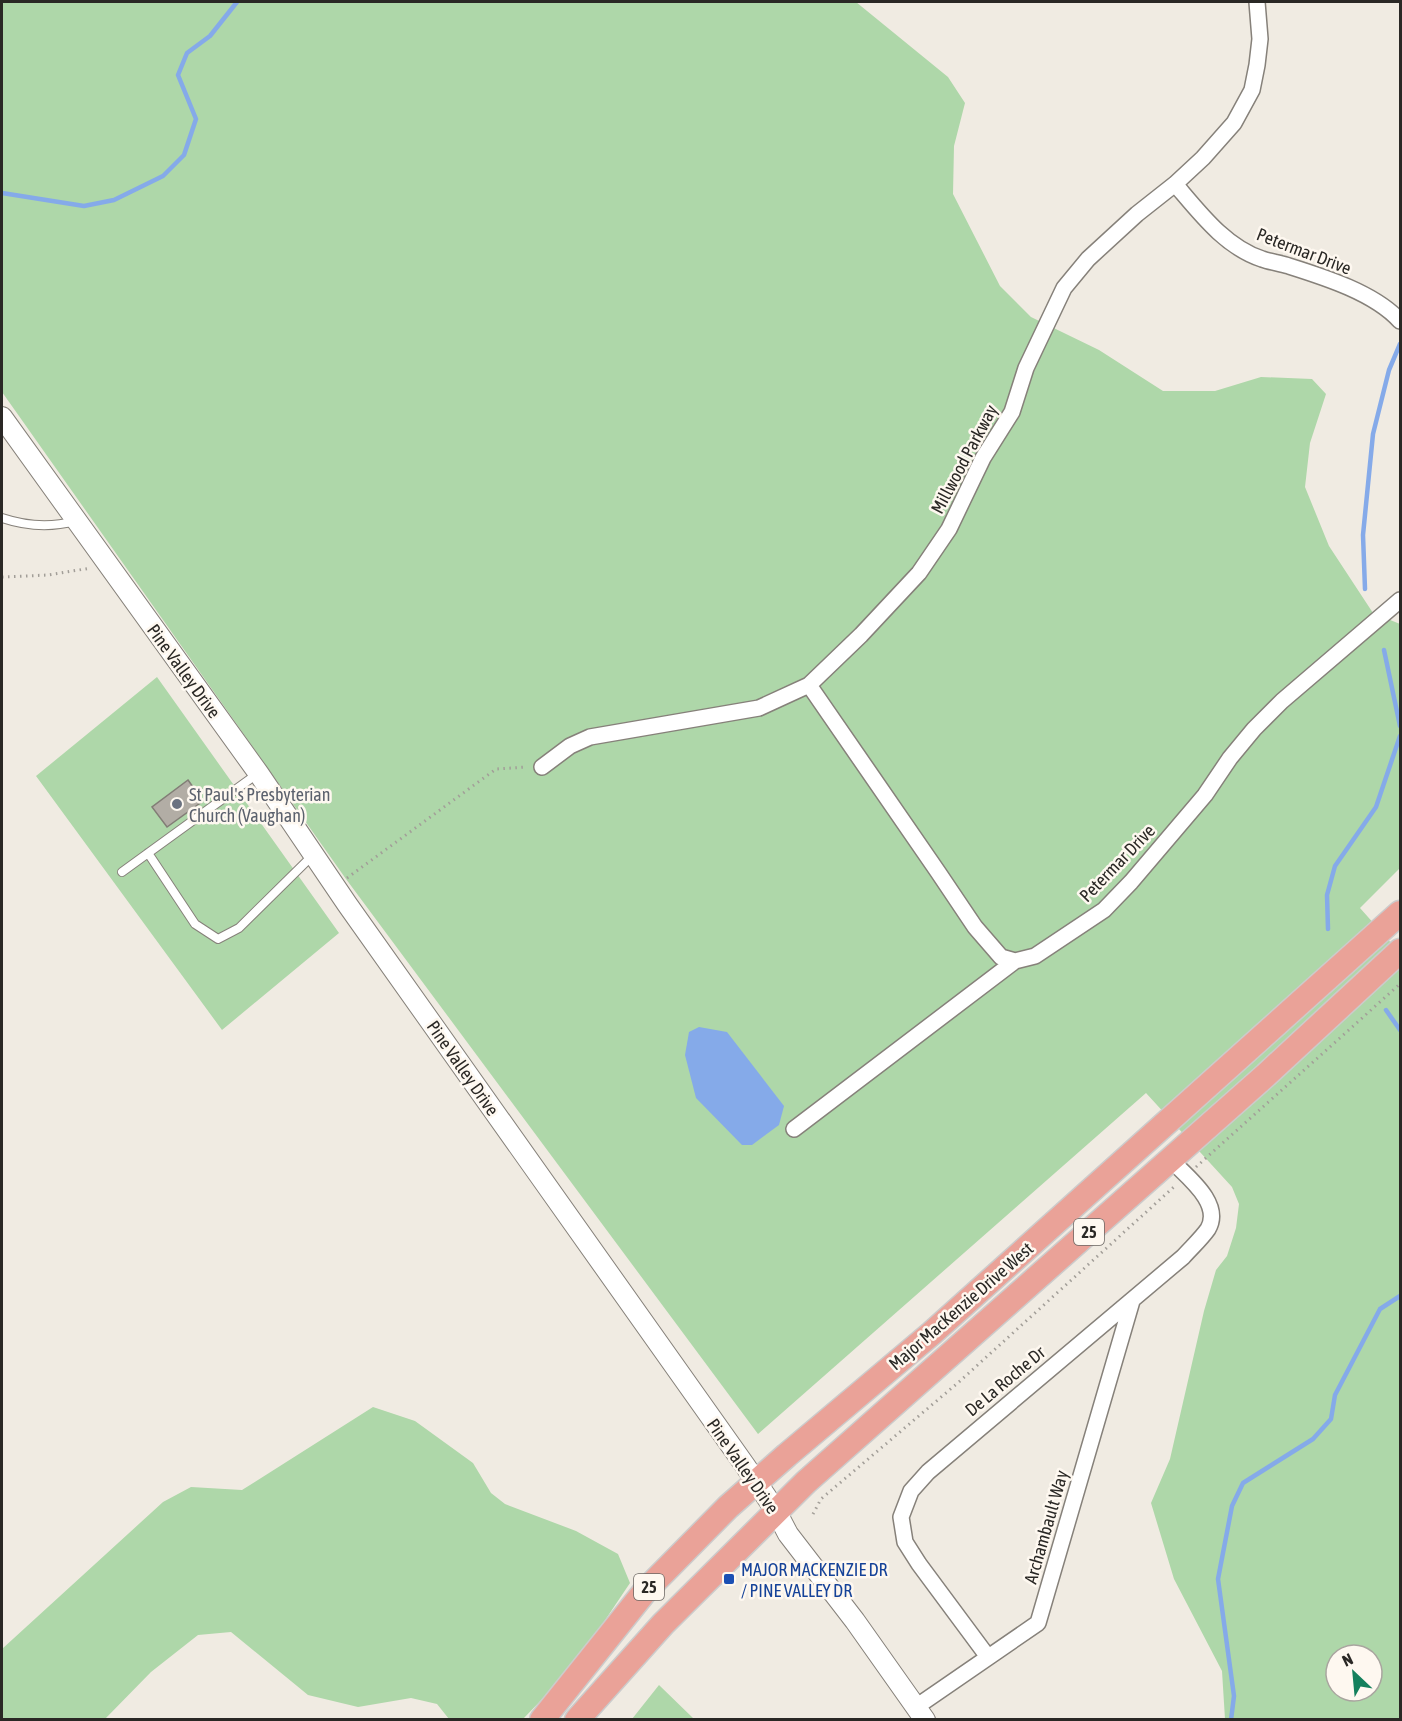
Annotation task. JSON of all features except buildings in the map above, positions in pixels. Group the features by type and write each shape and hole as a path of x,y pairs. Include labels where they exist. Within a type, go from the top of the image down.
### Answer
{"main road":[{"name":"Major MacKenzie Drive West","path":"542,1719 646,1590 728,1507 932,1333 1398,920"},
{"name":"Major MacKenzie Drive West","path":"577,1719 663,1624 806,1482 1179,1168 1401,951"}],"street":[{"name":"Millwood Parkway","path":"542,767 570,746 590,737 759,708 809,685 861,635 919,573 949,529 983,458 1012,412 1026,368 1064,288 1088,259 1203,158 1234,123 1252,90 1257,65 1260,39 1257,2"},
{"name":"Petermar Drive","path":"1175,184 1203,218 1229,241 1260,259 1288,266 1365,295 1392,312 1401,321"},
{"name":"Pine Valley Drive","path":"2,417 258,774 756,1482 776,1511 788,1534 862,1630 921,1713"},
{"name":"Petermar Drive","path":"794,1129 1015,961 1035,956 1104,910 1131,882 1205,795 1230,758 1254,729 1282,701 1401,600"},
{"path":"809,685 975,927 1001,957 1015,961"},
{"name":"De La Roche Dr","path":"988,1657 905,1542 901,1517 911,1491 928,1472 1183,1257 1209,1227 1211,1210 1206,1197 1179,1168"},
{"name":"Archambault Way","path":"921,1713 988,1657 1038,1623 1133,1300"}],"lane":[{"path":"2,518 20,524 57,526 76,521"},
{"path":"122,872 258,774"},
{"path":"148,853 195,924 218,939 239,928 314,854"}],"path":[{"path":"2,577 48,575 108,565"},
{"path":"336,886 495,769 542,767"},
{"path":"813,1514 821,1499 960,1381 1179,1168 1401,984"}],"green space":[{"path":"2,2 856,2 948,77 965,103 954,146 953,194 1000,286 1031,317 1099,350 1163,391 1215,391 1261,377 1312,379 1326,394 1310,443 1305,487 1329,546 1373,613 1400,624 1400,868 1360,908 1400,953 1400,1719 1225,1719 1222,1671 1174,1579 1151,1503 1170,1459 1204,1311 1216,1270 1227,1256 1236,1228 1239,1204 1232,1187 1146,1093 758,1434 346,879 2,392"},
{"path":"157,677 339,933 222,1030 36,776"},
{"path":"373,1407 415,1421 473,1463 491,1493 505,1504 576,1531 618,1554 630,1583 575,1665 523,1719 449,1719 437,1704 411,1698 358,1707 308,1695 231,1632 198,1635 151,1672 105,1719 2,1720 2,1649 163,1502 191,1487 242,1490"},
{"path":"659,1685 694,1719 632,1719"}],"water":[{"path":"699,1027 727,1032 784,1106 779,1125 752,1145 742,1145 696,1098 685,1055 689,1032"}],"waterway":[{"path":"2,193 84,206 114,200 163,176 184,155 196,119 178,75 187,53 210,36 237,2"},
{"path":"1365,589 1363,535 1373,434 1389,370 1400,344"},
{"path":"1384,650 1400,726"},
{"path":"1328,929 1327,895 1335,866 1376,807 1400,736"},
{"path":"1386,1010 1400,1030"},
{"path":"1231,1720 1234,1696 1218,1579 1232,1506 1243,1483 1313,1439 1331,1419 1335,1395 1380,1309 1400,1296"}],"place":[{"name":"St Paul's Presbyterian Church (Vaughan)","path":"177,804"},
{"name":"MAJOR MACKENZIE DR / PINE VALLEY DR","path":"729,1579"}]}
